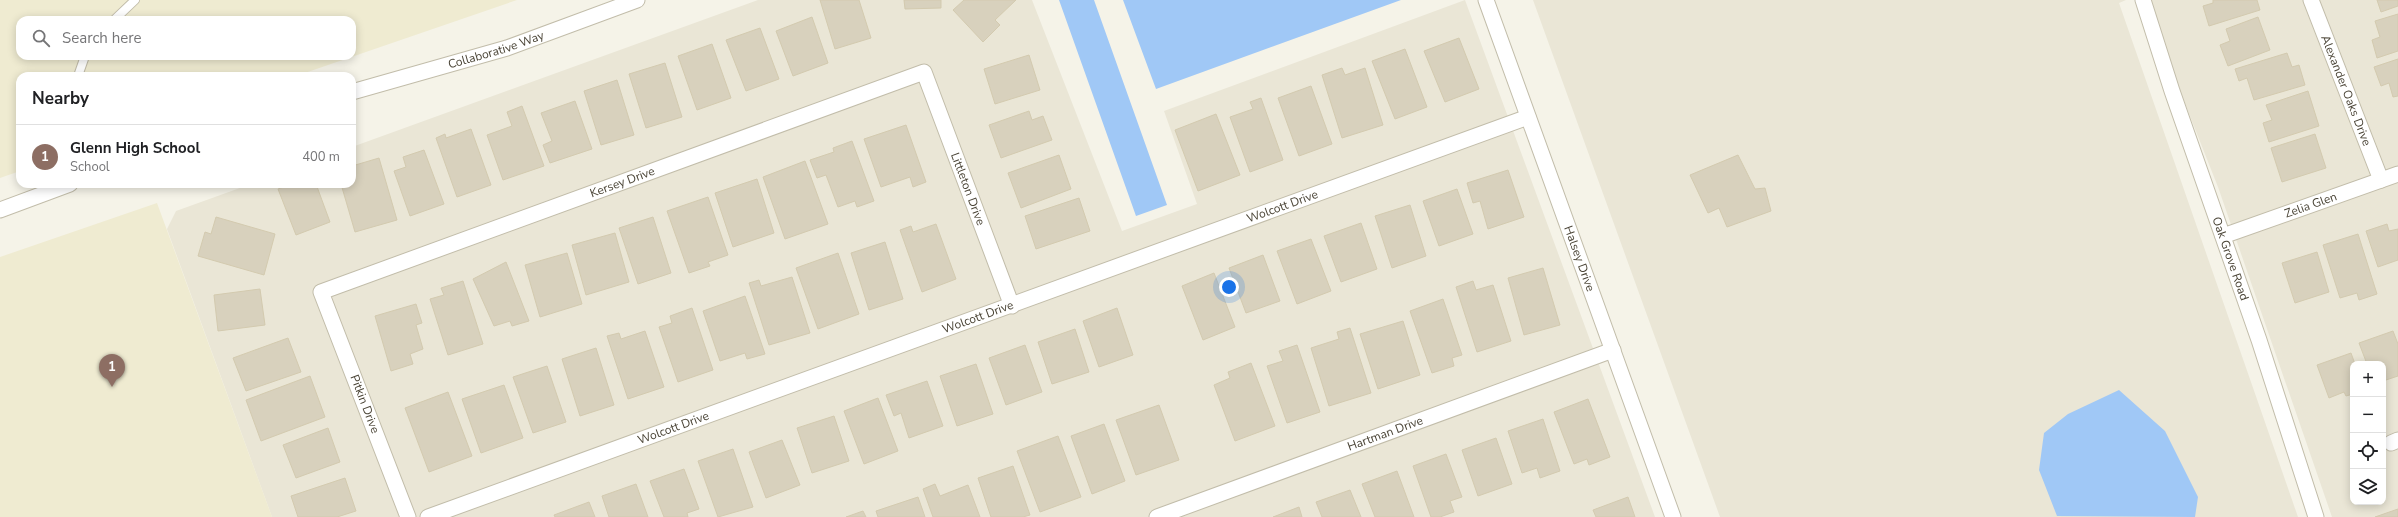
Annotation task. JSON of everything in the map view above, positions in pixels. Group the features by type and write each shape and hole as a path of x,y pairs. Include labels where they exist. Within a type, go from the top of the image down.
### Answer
{"street":[{"name":"Collaborative Way","path":"356,91 507,48 637,0"},
{"name":"Halsey Drive","path":"1486,0 1674,517"},
{"name":"Oak Grove Road","path":"2143,0 2172,91 2259,340 2316,517"},
{"name":"Alexander Oaks Drive","path":"2311,0 2381,180"},
{"name":"Kersey Drive","path":"321,292 924,72"},
{"name":"Littleton Drive","path":"924,72 1012,306"},
{"name":"Wolcott Drive","path":"428,517 1528,118"},
{"name":"Zelia Glen","path":"2223,236 2398,174"},
{"path":"0,210 59,188"},
{"name":"Pitkin Drive","path":"321,292 408,517"},
{"name":"Hartman Drive","path":"1157,517 1613,350"}],"lane":[{"path":"118,16 135,0"},
{"path":"79,72 84,60"}],"shaded area":[{"path":"0,0 517,0 356,55 356,16 16,16 16,60 343,60 308,72 16,72 16,172 0,178"},
{"path":"758,0 1032,0 1122,231 1197,204 1164,111 1465,0 1655,517 272,517 167,229 176,211 240,188 356,188 356,146"},
{"path":"1533,0 2126,0 2119,3 2298,517 1720,517"},
{"path":"2144,0 2398,0 2398,517 2332,517 2218,187"},
{"path":"157,203 272,517 0,517 0,257"}],"water":[{"path":"1059,0 1094,0 1167,205 1136,216"},
{"path":"1123,0 1401,0 1156,89"},
{"path":"2119,390 2165,431 2198,497 2195,517 2057,516 2039,470 2044,433 2068,414"}],"building":[{"path":"820,0 859,0 871,38 835,49"},
{"path":"904,0 941,0 941,8 905,9"},
{"path":"964,0 1016,0 995,20 1000,25 983,42 953,10"},
{"path":"2213,0 2257,0 2260,10 2209,26 2203,6 2213,3"},
{"path":"2377,0 2398,0 2398,6 2381,12"},
{"path":"2398,14 2398,51 2377,58 2372,40 2380,37 2375,21"},
{"path":"812,17 828,63 793,76 776,31"},
{"path":"2258,17 2270,50 2228,66 2220,45 2230,41 2226,29"},
{"path":"760,28 779,79 746,91 726,40"},
{"path":"1459,38 1479,89 1445,102 1424,51"},
{"path":"712,44 731,98 697,110 678,56"},
{"path":"1405,49 1427,107 1395,119 1372,61"},
{"path":"2287,53 2292,67 2299,65 2305,85 2254,100 2247,78 2239,81 2235,69"},
{"path":"1029,55 1040,90 995,104 984,69"},
{"path":"2398,59 2398,96 2393,97 2389,83 2381,86 2374,67"},
{"path":"665,63 682,117 646,128 629,74"},
{"path":"1342,68 1345,75 1365,68 1383,125 1342,138 1322,75"},
{"path":"617,80 634,135 601,145 584,91"},
{"path":"1311,86 1332,144 1299,156 1278,98"},
{"path":"2308,91 2319,126 2269,142 2263,123 2272,120 2266,105"},
{"path":"1261,98 1283,160 1250,172 1230,117 1253,109 1250,102"},
{"path":"575,101 592,149 550,163 543,145 552,141 541,113"},
{"path":"522,106 544,166 503,180 487,135 512,126 507,112"},
{"path":"1029,111 1032,120 1043,116 1052,140 1001,158 989,125"},
{"path":"1216,114 1240,175 1198,191 1175,130"},
{"path":"906,125 926,182 913,187 910,177 881,187 864,139"},
{"path":"471,129 491,185 457,197 436,138 445,134 446,138"},
{"path":"2315,134 2326,168 2282,182 2271,148"},
{"path":"852,141 874,201 857,207 855,201 838,207 826,175 817,178 810,160 834,152 833,148"},
{"path":"424,150 444,204 410,216 394,171 406,167 403,157"},
{"path":"1059,155 1071,189 1021,208 1008,173"},
{"path":"1738,155 1755,189 1765,188 1771,211 1727,227 1719,208 1708,213 1690,175"},
{"path":"379,158 397,220 355,232 342,188 356,188 356,165"},
{"path":"805,161 828,224 785,239 763,177"},
{"path":"1508,170 1524,217 1488,229 1480,201 1473,203 1467,183"},
{"path":"757,179 774,233 733,247 715,193"},
{"path":"317,188 330,222 296,235 278,189"},
{"path":"1457,189 1473,234 1439,246 1423,201"},
{"path":"708,197 728,255 708,262 710,266 689,273 667,211"},
{"path":"1079,198 1090,231 1036,249 1025,216"},
{"path":"1410,205 1426,256 1392,268 1375,216"},
{"path":"216,217 275,234 264,275 198,256 205,232 211,234"},
{"path":"653,217 671,273 638,284 619,228"},
{"path":"1361,223 1377,269 1341,282 1324,236"},
{"path":"936,224 956,279 922,292 900,230 911,226 913,232"},
{"path":"2387,224 2389,231 2398,229 2398,260 2378,267 2366,231"},
{"path":"615,233 629,282 586,295 572,245"},
{"path":"2358,234 2377,294 2359,300 2357,293 2340,298 2323,245"},
{"path":"1311,239 1331,291 1297,304 1277,251"},
{"path":"885,242 903,299 869,310 851,253"},
{"path":"2317,252 2329,292 2295,303 2282,263"},
{"path":"567,253 582,304 540,317 525,265"},
{"path":"838,253 859,314 818,329 796,268"},
{"path":"1263,255 1280,301 1246,313 1229,268"},
{"path":"506,262 529,321 512,326 510,321 494,326 473,279"},
{"path":"1543,268 1560,325 1524,335 1508,278"},
{"path":"1214,273 1235,327 1203,340 1182,286"},
{"path":"792,277 810,333 769,345 749,283 759,280 761,286"},
{"path":"463,281 483,344 448,355 430,299 444,295 441,288"},
{"path":"1473,281 1476,290 1493,285 1511,341 1477,352 1456,287"},
{"path":"260,289 265,325 218,331 214,295"},
{"path":"745,296 765,354 747,359 745,353 720,361 703,311"},
{"path":"1443,299 1462,355 1452,358 1454,366 1432,373 1410,311"},
{"path":"416,304 422,323 416,325 423,349 410,354 413,364 391,371 375,316"},
{"path":"692,308 713,370 678,382 659,327 672,323 670,316"},
{"path":"1117,308 1133,355 1099,367 1083,321"},
{"path":"1403,321 1420,375 1378,389 1360,334"},
{"path":"1350,328 1371,393 1329,406 1311,348 1339,339 1337,332"},
{"path":"1075,329 1089,372 1052,384 1038,342"},
{"path":"645,331 664,387 628,399 607,336 619,333 621,339"},
{"path":"2393,331 2398,344 2398,376 2386,380 2386,361 2366,361 2359,343"},
{"path":"288,338 301,372 246,391 233,358"},
{"path":"1025,345 1042,392 1006,405 989,358"},
{"path":"1297,345 1320,412 1287,423 1267,366 1283,361 1279,351"},
{"path":"596,348 614,405 580,416 562,359"},
{"path":"2351,353 2354,361 2350,361 2350,395 2346,396 2344,392 2329,398 2317,365"},
{"path":"1251,363 1275,426 1235,441 1214,385 1230,378 1228,372"},
{"path":"976,364 993,414 957,426 940,376"},
{"path":"547,366 566,422 533,433 513,377"},
{"path":"310,376 325,417 261,441 246,400"},
{"path":"927,381 943,426 909,438 901,413 894,416 886,395"},
{"path":"504,385 523,438 481,453 462,399"},
{"path":"448,392 472,456 429,472 405,408"},
{"path":"878,398 898,451 864,464 844,411"},
{"path":"1588,399 1610,457 1589,465 1587,459 1574,464 1554,412"},
{"path":"1159,405 1179,460 1136,475 1116,420"},
{"path":"834,416 849,461 812,473 797,428"},
{"path":"1543,419 1560,471 1540,478 1537,468 1522,473 1508,431"},
{"path":"1104,424 1125,481 1092,494 1071,436"},
{"path":"328,428 340,462 296,478 283,445"},
{"path":"1058,436 1081,497 1040,512 1017,451"},
{"path":"1496,438 1512,484 1478,496 1462,450"},
{"path":"782,440 800,485 766,498 749,452"},
{"path":"733,449 753,507 718,517 698,461"},
{"path":"1446,454 1462,497 1450,501 1454,512 1440,517 1431,517 1413,466"},
{"path":"1013,466 1030,515 1023,517 991,517 978,478"},
{"path":"684,469 699,509 687,513 688,517 664,517 650,481"},
{"path":"1397,471 1414,517 1375,517 1362,484"},
{"path":"345,478 356,511 337,517 298,517 291,496"},
{"path":"636,484 648,517 609,517 602,496"},
{"path":"935,484 940,496 968,485 980,517 933,517 923,489"},
{"path":"1350,490 1361,517 1322,517 1316,502"},
{"path":"918,497 925,517 878,517 876,511"},
{"path":"1628,497 1635,517 1596,517 1593,510"},
{"path":"589,502 595,517 555,517 554,515"},
{"path":"1299,507 1302,517 1273,517"},
{"path":"2398,509 2398,517 2375,517"},
{"path":"863,511 866,517 846,517"}],"place":[{"name":"Glenn High School","path":"112,387"}]}
